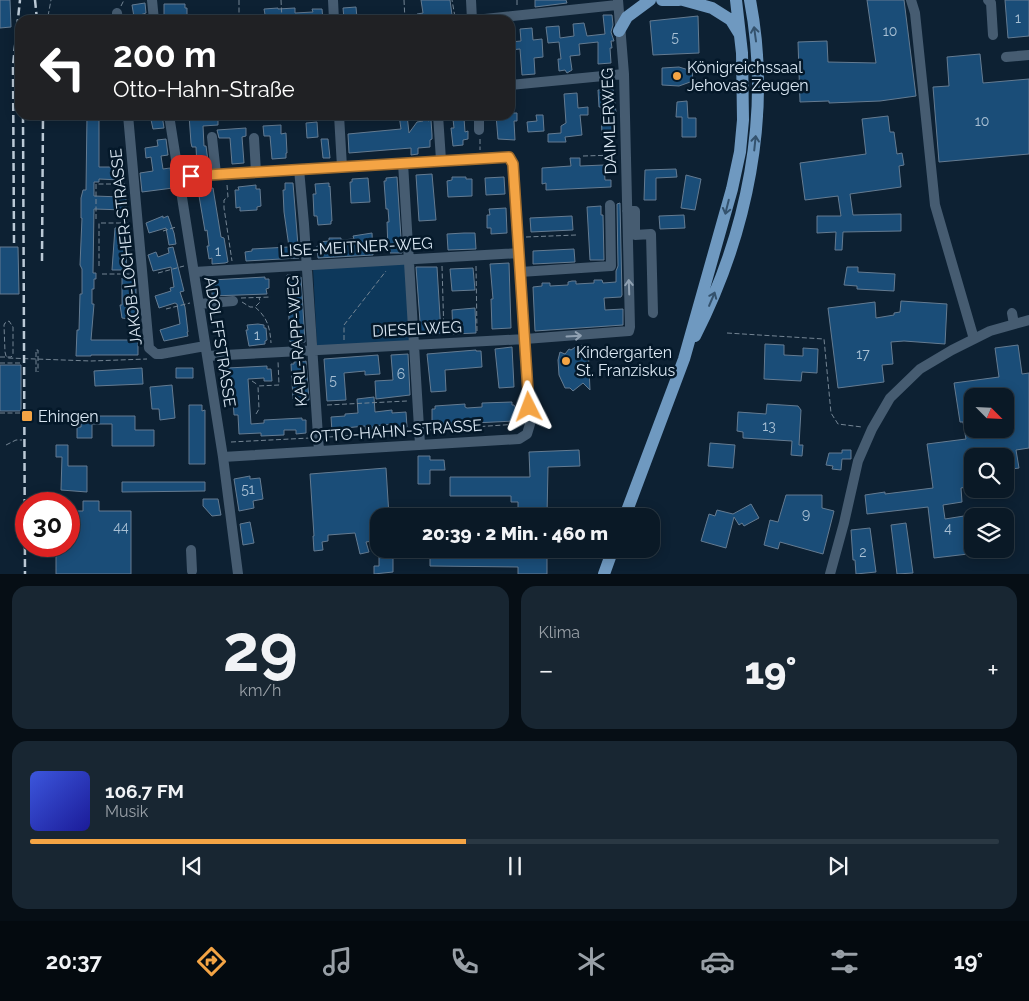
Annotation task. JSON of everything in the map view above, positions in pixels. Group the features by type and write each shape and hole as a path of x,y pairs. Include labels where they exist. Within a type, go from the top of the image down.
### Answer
{"main road":[{"path":"619,31 626,17 650,0"},
{"path":"662,0 679,0"},
{"path":"683,0 712,8 725,16 731,20 741,38"},
{"path":"628,508 684,359 725,216 740,152 743,85 741,38 736,0"},
{"path":"684,359 717,287 735,236 750,178 755,141 758,68 750,0"},
{"path":"604,574 610,558"}],"street":[{"path":"152,0 154,15"},
{"path":"333,0 334,15"},
{"path":"471,0 473,15"},
{"path":"911,0 915,13 936,205 974,339"},
{"path":"988,0 991,3 992,34"},
{"path":"515,15 617,3"},
{"name":"DAIMLERWEG","path":"617,3 624,74 629,331"},
{"path":"1006,57 1029,55"},
{"path":"515,85 624,74"},
{"name":"JAKOB-LOCHER-STRASSE","path":"128,120 150,348 156,354 205,346"},
{"name":"ADOLFFSTRASSE","path":"170,120 223,457 238,574"},
{"path":"339,120 342,167"},
{"path":"438,120 441,160"},
{"path":"479,120 479,130"},
{"path":"212,137 221,174"},
{"path":"254,138 256,172"},
{"path":"179,177 509,157 512,160 530,424"},
{"path":"404,163 420,444"},
{"name":"KARL-RAPP-WEG","path":"299,169 319,451"},
{"path":"520,272 612,266 610,204"},
{"path":"627,211 635,211 636,235 651,234 653,313"},
{"name":"LISE-MEITNER-WEG","path":"193,269 234,269 519,253"},
{"path":"198,302 235,300"},
{"path":"1012,313 1014,324"},
{"path":"830,574 858,461 872,429 890,398 920,369 990,331 1029,320"},
{"name":"DIESELWEG","path":"207,356 525,339 629,331"},
{"name":"OTTO-HAHN-STRASSE","path":"223,457 519,439 527,434 530,424"},
{"path":"191,550 192,572"}],"path":[{"path":"48,15 51,0"},
{"path":"239,0 239,15"},
{"path":"281,0 282,15"},
{"path":"404,0 405,15"},
{"path":"452,0 455,15"},
{"path":"479,130 480,158"},
{"path":"583,156 626,154"},
{"path":"221,174 228,197 224,200 224,208 234,269"},
{"path":"96,218 96,184 134,183"},
{"path":"99,266 99,223 137,223"},
{"path":"163,231 186,224"},
{"path":"518,238 576,235"},
{"path":"476,255 477,330"},
{"path":"441,258 444,335"},
{"path":"344,349 344,325 392,260"},
{"path":"158,273 193,269"},
{"path":"102,274 142,274"},
{"path":"255,307 260,302 259,297"},
{"path":"235,300 255,307 269,323 279,385 258,386 252,381"},
{"path":"166,309 198,302"},
{"path":"0,358 11,357 13,355 14,327 12,322 7,322 4,325 6,356 8,358 68,361 145,360 156,354"},
{"path":"727,333 824,339 831,413 838,424 872,429"},
{"path":"37,360 38,372"},
{"path":"37,360 38,372"},
{"path":"0,363 22,363"},
{"path":"33,372 38,372"},
{"path":"256,414 260,409 258,386"},
{"path":"320,405 418,400"},
{"path":"0,413 22,413"},
{"path":"221,444 530,424"},
{"path":"6,444 22,440"}],"shaded area":[{"path":"405,263 410,341 317,346 313,268"}],"building":[{"path":"0,0 10,0 11,27 0,28"},
{"path":"421,0 450,0 452,15 417,15 423,13"},
{"path":"535,0 566,0 567,3 535,7"},
{"path":"867,0 904,0 916,96 880,101 800,102 798,42 827,41 828,62 876,63"},
{"path":"1005,0 1029,0 1029,36 1008,38"},
{"path":"145,3 146,13 134,15 132,5"},
{"path":"164,4 185,4 185,8 187,8 187,15 164,15"},
{"path":"356,7 357,15 344,15 343,8"},
{"path":"295,8 295,13 313,12 312,9 322,9 323,15 265,15 264,9"},
{"path":"603,15 612,15 613,25 611,32 614,41 611,41 612,48 610,48 611,63 598,64 598,42 579,44 580,55 570,56 572,70 567,73 565,70 559,71 558,59 561,59 559,42 548,43 546,27 559,26 560,38 574,36 573,24 584,23 587,36 605,34"},
{"path":"698,16 699,53 653,55 650,21"},
{"path":"532,28 533,40 542,39 543,57 534,58 535,74 522,75 520,49 515,50 515,42 521,41 520,29"},
{"path":"980,54 983,83 1029,79 1029,154 939,162 933,87 949,86 947,57"},
{"name":"Königreichssaal Jehovas Zeugen","path":"679,67 692,71 693,81 679,86 662,85 662,68"},
{"path":"613,89 616,112 613,113 615,135 602,136 601,107 599,107 598,90"},
{"path":"577,93 578,108 588,107 588,115 580,115 582,135 565,137 566,142 548,142 548,134 561,133 561,126 566,123 564,94"},
{"path":"687,101 688,118 696,118 696,137 682,137 682,117 676,117 677,102"},
{"path":"515,113 517,113 517,121 514,121 515,140 498,139 496,120 515,120"},
{"path":"536,115 543,115 544,131 528,132 527,122 537,121"},
{"path":"888,116 890,132 894,132 897,154 902,153 904,165 899,166 901,187 850,194 853,215 901,214 901,231 843,232 842,250 835,250 836,232 817,233 817,216 841,216 838,196 805,200 800,163 866,154 862,119"},
{"path":"87,120 99,120 99,167 121,167 121,180 99,179 99,182 94,182 94,196 126,198 126,210 94,209 93,273 96,273 96,279 94,279 94,289 92,289 92,304 94,304 91,340 138,340 138,355 76,356 80,294 82,294 82,269 80,265 81,198 83,190 86,190"},
{"path":"151,120 163,120 164,128 153,129"},
{"path":"189,120 218,120 218,125 203,126 204,146 206,146 208,161 203,161 204,165 197,166 196,147 192,147"},
{"path":"400,120 408,120 409,133 417,122 431,120 432,139 430,140 430,147 418,148 418,154 411,155 411,148 349,153 348,134 401,129"},
{"path":"453,120 464,120 465,132 468,131 468,139 463,140 463,145 453,146 451,128 454,128"},
{"path":"317,122 318,137 307,138 306,123"},
{"path":"281,125 281,134 286,133 286,158 272,159 270,136 264,136 263,126"},
{"path":"246,128 246,136 242,137 244,163 232,164 230,138 219,138 217,130"},
{"path":"166,139 168,155 161,156 163,169 170,168 173,188 142,192 140,173 153,171 151,157 146,158 145,148 158,146 157,140"},
{"path":"321,139 328,139 330,158 323,158"},
{"path":"570,158 580,158 580,166 604,165 605,180 611,180 611,187 546,190 546,183 542,184 542,168 571,166"},
{"path":"676,169 677,177 656,178 656,200 644,200 645,170"},
{"path":"432,174 436,220 419,221 416,175"},
{"path":"686,175 701,179 695,210 681,208"},
{"path":"397,177 402,253 390,253 390,250 388,250 387,222 389,222 384,181 386,181 386,178"},
{"path":"452,177 472,179 472,196 448,197 447,181 452,180"},
{"path":"504,177 505,194 486,195 485,178"},
{"path":"368,178 370,202 351,203 350,182 352,182 352,179"},
{"path":"285,183 293,183 299,258 246,261 245,252 252,251 252,249 289,247 284,212 283,190 285,190"},
{"path":"329,183 332,221 331,224 318,225 317,216 314,216 313,194 316,194 315,184"},
{"path":"256,185 256,189 260,189 261,206 257,207 257,210 240,211 240,207 236,208 235,190 239,190 238,187"},
{"path":"213,188 221,237 224,238 228,262 212,264 212,258 209,259 207,230 205,231 198,190"},
{"path":"620,203 622,295 621,297 604,298 605,310 623,309 623,325 535,331 533,287 542,286 542,283 550,283 550,286 568,285 568,282 572,281 576,281 576,284 594,283 594,280 602,280 603,283 616,282 618,266 617,204"},
{"path":"601,206 604,260 590,260 587,207"},
{"path":"506,208 507,233 491,234 491,228 487,228 487,215 490,215 489,209"},
{"path":"684,215 685,228 660,229 659,216"},
{"path":"163,216 163,218 168,216 176,244 169,245 166,228 149,233 146,223"},
{"path":"572,216 573,230 531,232 530,218"},
{"path":"115,228 128,228 126,270 112,270"},
{"path":"372,233 373,255 318,258 317,246 320,246 319,242 329,241 329,238 341,238 341,240 354,239 353,236"},
{"path":"475,233 476,249 448,250 447,234"},
{"path":"0,247 18,247 19,294 0,294"},
{"path":"173,247 184,291 180,292 185,307 188,336 164,341 160,330 180,324 177,304 159,308 155,296 171,291 170,288 174,287 171,267 153,271 148,255 156,252 158,257 169,253 168,248"},
{"path":"574,249 575,262 533,264 533,251"},
{"path":"509,263 511,328 492,329 491,299 493,299 490,264"},
{"path":"416,267 437,267 441,333 421,335"},
{"path":"847,267 858,267 858,272 895,274 894,291 857,289 857,286 844,285"},
{"path":"473,268 475,290 452,291 450,269"},
{"path":"287,275 301,277 305,342 301,342 301,344 291,345 290,342"},
{"path":"265,277 265,279 269,279 269,288 266,289 267,294 212,296 212,292 209,292 209,282 212,282 212,280"},
{"path":"122,278 134,278 134,282 136,282 137,320 122,318 120,305 122,305"},
{"path":"901,301 947,304 945,344 891,342 893,364 882,365 884,382 838,388 828,308 875,302 876,318 900,312"},
{"path":"475,308 476,333 453,334 452,310"},
{"path":"247,325 264,325 264,328 266,328 267,340 265,344 249,346"},
{"path":"765,344 784,345 784,355 803,356 803,348 818,349 817,373 802,372 801,381 764,379"},
{"path":"1018,345 1022,374 1029,373 1029,448 1016,450 1019,468 1014,469 1014,448 964,448 964,487 961,488 962,502 943,505 945,519 964,516 964,554 934,558 928,507 867,514 865,495 933,488 927,444 966,438 1014,438 1014,388 964,388 964,428 963,422 960,422 954,383 999,377 995,348"},
{"path":"577,346 588,346 590,390 583,383 573,391 570,388 565,388 559,375 558,360 560,352 565,354 569,349 571,350"},
{"path":"512,347 514,387 499,388 495,349"},
{"path":"481,351 482,367 445,370 446,391 431,392 427,354"},
{"path":"408,354 410,395 376,399 375,381 393,380 391,355"},
{"path":"378,355 380,374 365,375 365,371 344,373 346,400 327,401 324,359"},
{"path":"306,361 309,400 296,401 296,399 293,399 291,364"},
{"path":"0,365 21,365 21,411 0,411"},
{"path":"267,366 267,369 271,369 272,381 264,381 264,378 248,379 251,424 264,423 264,420 302,418 302,420 306,420 306,433 296,434 296,430 284,430 284,435 261,436 261,433 239,434 238,415 234,415 232,383 229,383 228,368"},
{"path":"142,368 143,384 95,386 94,371"},
{"path":"176,368 193,368 193,378 176,378"},
{"path":"172,385 175,418 160,420 159,409 152,409 150,387"},
{"path":"374,397 375,412 392,410 392,413 406,412 407,427 394,428 394,424 373,426 373,429 366,430 365,426 345,428 345,432 332,432 331,417 358,413 357,399"},
{"path":"512,402 516,409 515,421 432,425 432,409 435,409 435,406 465,404 467,408 482,407 482,403"},
{"path":"767,404 798,406 801,410 799,445 803,445 802,456 791,455 792,441 743,438 743,432 737,431 738,412 766,414"},
{"path":"189,405 202,405 202,411 205,410 205,464 189,464"},
{"path":"81,416 135,416 135,430 154,430 154,446 112,446 112,424 92,424 92,438 77,438 77,427 81,427"},
{"path":"710,443 735,445 733,468 708,466"},
{"path":"56,445 68,445 68,466 87,466 87,492 61,490 62,457 56,457"},
{"path":"579,450 580,466 548,467 547,508 518,508 518,502 511,502 511,496 450,496 450,477 530,477 529,452"},
{"path":"842,450 851,450 851,459 842,459 841,470 832,469 833,466 826,465 829,453 842,453"},
{"path":"418,456 430,456 430,460 444,460 445,470 430,470 430,484 418,484"},
{"path":"386,468 388,508 370,508 370,541 366,542 369,552 360,554 355,533 328,535 328,541 322,542 323,550 314,551 310,474"},
{"path":"250,476 250,479 260,478 263,499 253,501 254,508 239,511 234,479"},
{"path":"122,482 205,482 205,491 122,492"},
{"path":"786,495 822,495 822,508 834,511 823,554 780,542 778,549 764,545 770,520 778,522"},
{"path":"203,499 218,499 221,515 212,516 203,506"},
{"path":"83,501 99,501 99,511 131,511 131,574 56,574 56,557 80,557 80,511 83,511"},
{"path":"751,504 759,518 744,526 742,523 739,525 734,517 726,548 701,541 709,514 715,516 717,510 733,514"},
{"path":"250,522 254,543 243,545 240,524"},
{"path":"906,523 913,573 897,574 891,525"},
{"path":"870,528 876,572 856,574 851,530"},
{"path":"379,558 393,558 393,572 374,574 374,566 379,566"},
{"path":"430,558 547,558 547,574 518,574 518,567 430,566"}],"railway":[{"path":"18,15 20,0"},
{"path":"35,0 36,15"},
{"path":"14,243 13,65 15,46"},
{"path":"23,120 25,574"},
{"path":"42,261 43,120"}],"place":[{"name":"Königreichssaal Jehovas Zeugen","path":"677,76"},
{"name":"Kindergarten St. Franziskus","path":"566,361"},
{"name":"Ehingen","path":"27,416"}],"route":[{"path":"191,176 509,157 513,164 529,407"}]}
